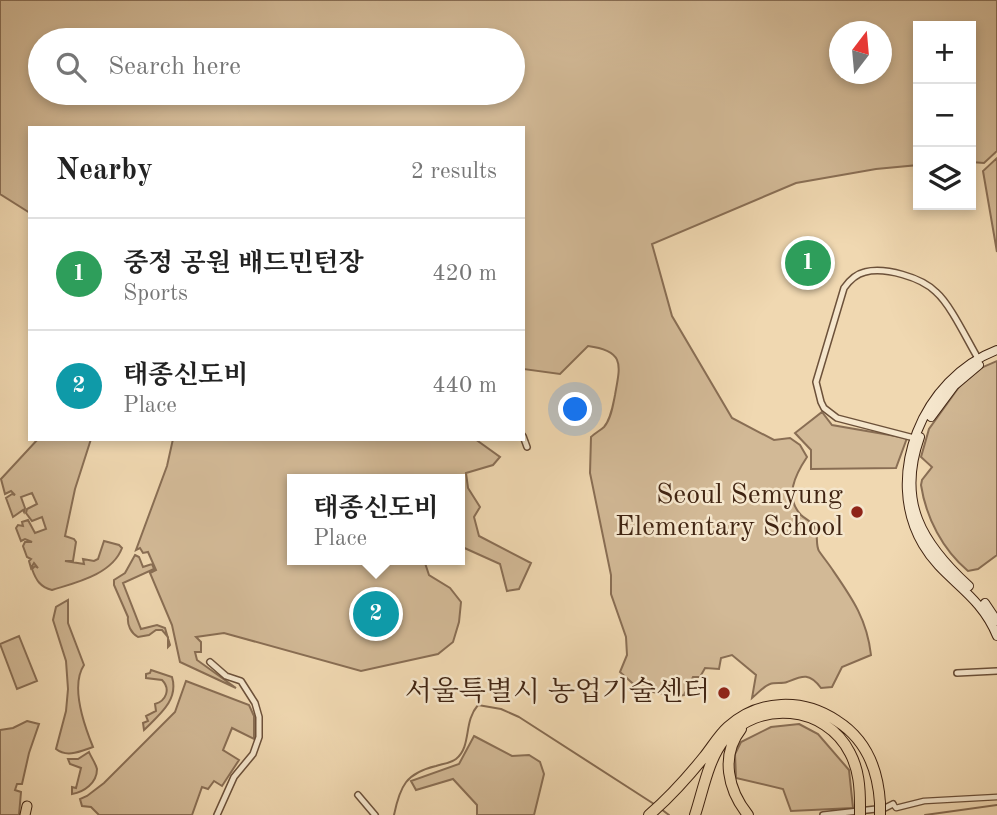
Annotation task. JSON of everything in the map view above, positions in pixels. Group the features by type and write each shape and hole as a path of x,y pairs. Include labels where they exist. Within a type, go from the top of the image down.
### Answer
{"highway":[{"path":"649,815 668,797 726,729 768,706 792,705 814,709 836,720 858,739 869,755 877,776 880,815"},
{"path":"694,815 714,751 728,730 748,717 771,713 794,713 810,717 831,730 846,746 855,765 860,810"},
{"path":"748,717 734,740 728,768 736,796 748,815"}],"main road":[{"path":"997,350 979,361 946,395 917,439 906,469 906,495 915,530 937,564 971,594 997,636"},
{"path":"979,361 997,355"},
{"path":"917,439 912,470 912,500 917,521 940,558 974,590 997,621"}],"street":[{"path":"917,439 837,418 826,410 821,402 816,382 844,288 850,280 862,272 878,271 924,283 941,298 979,361"},
{"path":"525,441 527,447"},
{"path":"210,662 226,676 241,681 255,703 259,717 259,737 253,754 228,787 217,815"},
{"path":"957,673 997,671"},
{"path":"358,795 374,815"},
{"path":"822,815 885,808 893,804 896,808 924,801 997,797"}],"shaded area":[{"path":"0,0 997,0 997,151 984,163 976,162 976,21 913,21 913,165 796,183 652,244 672,316 732,418 774,440 790,438 800,445 807,457 795,479 793,501 801,515 814,526 819,551 858,609 871,655 842,667 832,687 821,688 813,679 801,677 785,683 770,684 752,698 756,675 732,655 721,658 719,669 705,668 700,677 693,677 684,695 678,696 640,690 620,672 627,655 626,637 611,594 611,575 590,473 591,437 604,427 610,416 618,362 609,352 588,346 560,374 525,369 525,126 28,126 28,212 0,194"},
{"path":"997,158 997,252 983,171"},
{"path":"997,361 997,555 978,569 968,571 943,543 931,521 921,485 932,467 921,457 929,429 959,387 976,370"},
{"path":"822,412 832,425 907,438 896,468 811,469 811,450 795,433"},
{"path":"36,441 90,441 75,489 65,536 76,542 73,561 65,561 84,564 83,559 98,559 104,541 122,548 117,557 92,577 52,590 41,585 32,569 35,566 38,568 34,563 31,568 31,559 27,557 23,546 25,542 32,542 25,539 21,541 16,528 18,525 23,526 22,522 28,520 35,533 46,529 42,517 32,521 26,513 27,509 37,504 32,493 21,497 24,512 23,510 13,517 6,498 15,495 11,491 5,494 1,479"},
{"path":"173,441 478,441 500,457 493,465 466,473 468,488 480,507 474,517 479,536 531,563 519,589 507,591 500,564 465,548 465,474 287,474 287,565 426,565 429,575 450,588 461,602 459,622 453,642 438,654 361,671 224,633 196,637 201,642 201,652 195,652 197,660 236,688 180,662 172,625 150,573 156,570 148,552 143,553 140,548 136,550 167,466"},
{"path":"135,555 139,557 143,567 152,564 154,569 123,583 141,629 157,625 165,628 167,636 162,630 156,630 149,635 138,637 129,626 114,580 125,573"},
{"path":"68,600 68,623 84,665 78,684 80,706 93,747 65,753 56,749 66,711 66,661 53,620 56,607"},
{"path":"19,636 37,681 17,689 0,644"},
{"path":"151,670 172,677 173,693 161,713 144,730 143,723 148,721 146,716 156,711 155,704 162,700 167,691 162,680 146,678 146,674"},
{"path":"186,681 249,705 254,716 254,739 232,728 223,750 239,760 222,786 214,781 208,789 202,787 192,815 99,815 91,807 82,806 80,799 104,783 175,712"},
{"path":"27,721 39,724 22,784 17,784 15,790 21,792 19,815 0,815 0,730 13,728"},
{"path":"799,724 818,734 849,770 853,808 791,811 783,789 736,778 735,754 741,742 771,727"},
{"path":"474,736 512,756 529,755 540,762 544,774 534,815 477,815 477,805 453,779 416,790 411,781 459,764"},
{"path":"89,752 97,769 95,779 85,789 72,794 72,787 76,788 81,768 70,764 68,759 78,759"}],"waterway":[{"path":"394,815 402,789 411,777 426,769 452,762 461,754 470,719 478,705 501,709 519,717 654,804"},
{"path":"925,815 997,805"},
{"path":"661,809 669,815"}],"place":[{"name":"중정 공원 배드민턴장","path":"808,263"},
{"name":"Seoul Semyung Elementary School","path":"857,512"},
{"name":"태종신도비","path":"376,614"},
{"name":"서울특별시 농업기술센터","path":"724,693"}]}
